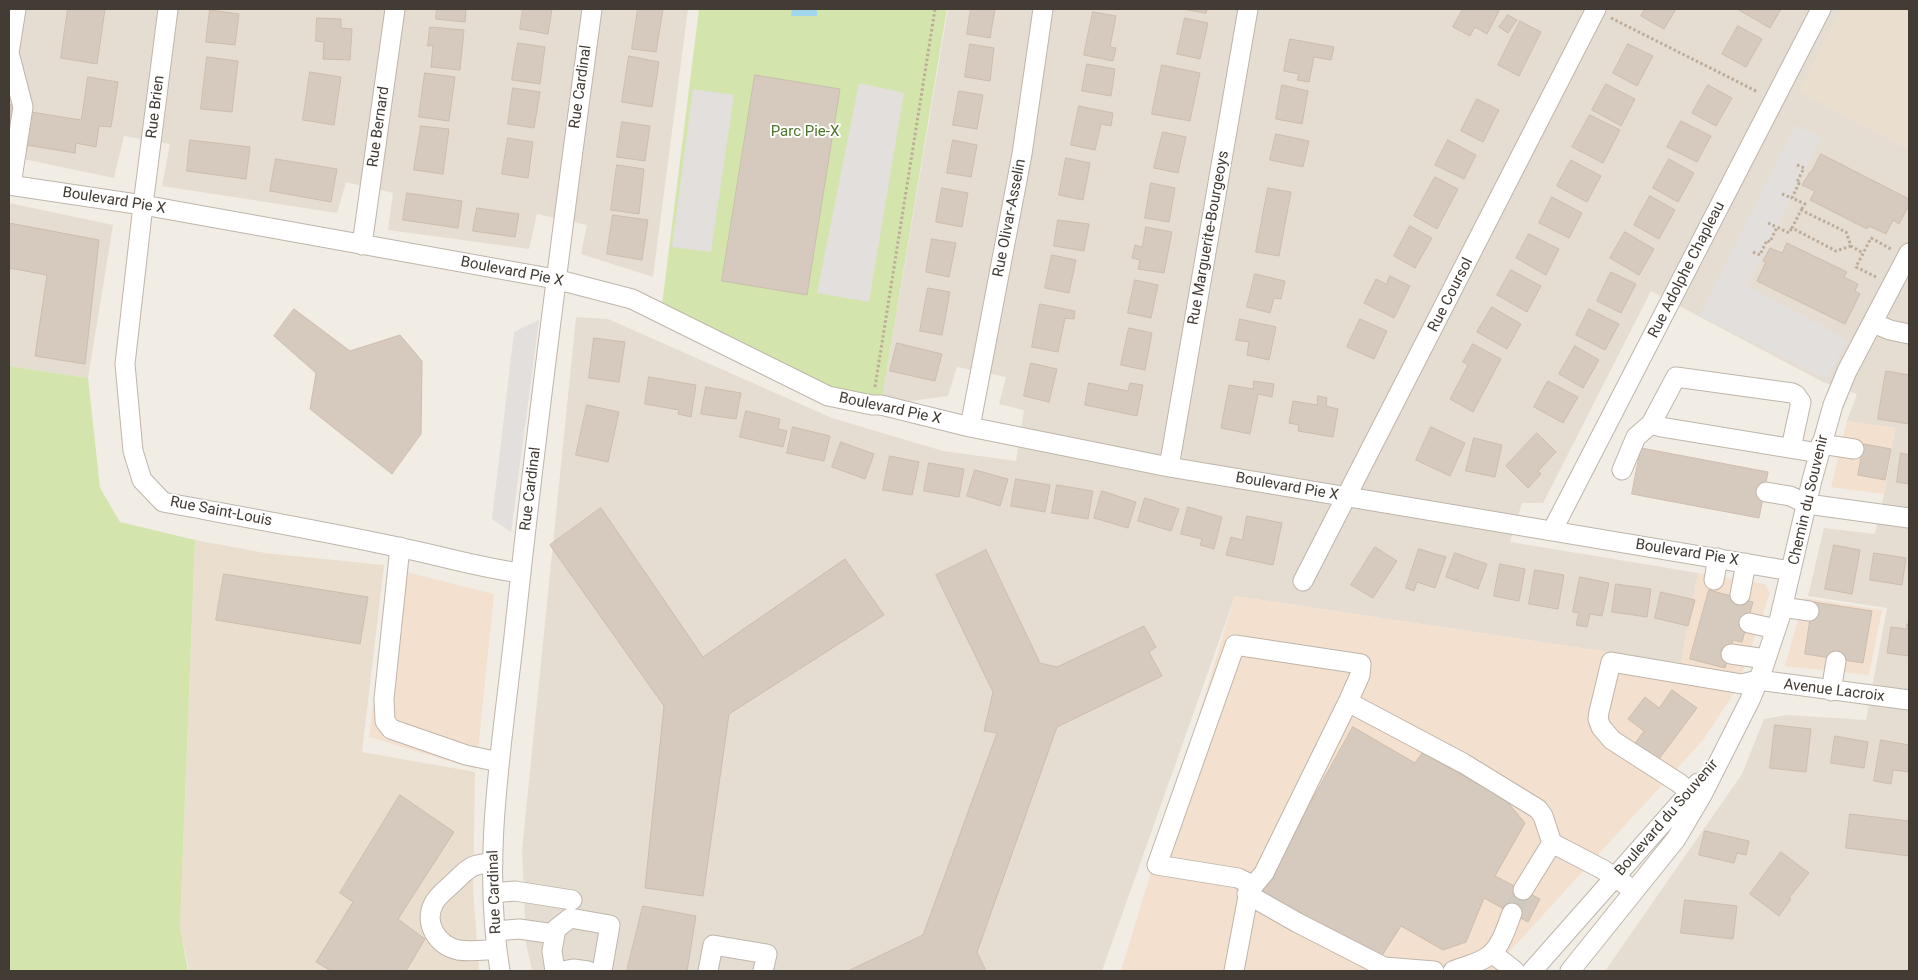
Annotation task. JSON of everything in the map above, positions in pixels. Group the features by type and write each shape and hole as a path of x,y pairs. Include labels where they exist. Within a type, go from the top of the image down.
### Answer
{"street":[{"path":"10,185 23,107 9,53 16,9"},
{"name":"Rue Brien","path":"143,204 168,9"},
{"name":"Rue Bernard","path":"362,245 395,9"},
{"name":"Rue Cardinal","path":"500,971 493,893 499,762 555,279 592,9"},
{"name":"Rue Olivar-Asselin","path":"970,427 1022,154 1043,9"},
{"name":"Rue Marguerite-Bourgeoys","path":"1169,467 1248,9"},
{"name":"Rue Adolphe Chapleau","path":"1552,531 1821,9"},
{"name":"Rue Coursol","path":"1303,581 1602,13"},
{"name":"Boulevard Pie X","path":"10,185 143,204 555,279 632,299 828,396 872,405 881,405 970,427 1169,467 1791,571"},
{"name":"Rue Saint-Louis","path":"143,204 125,364 133,451 142,480 163,502 400,547 496,570 521,573"},
{"name":"Chemin du Souvenir","path":"1723,752 1758,680 1776,629 1831,409 1839,388 1873,323 1902,252"},
{"path":"1873,323 1890,330 1909,334"},
{"path":"1622,470 1636,437 1650,424 1676,376 1796,395 1801,402 1791,448"},
{"path":"1650,424 1791,448 1854,448"},
{"path":"1766,492 1790,496 1807,504 1909,518"},
{"path":"400,547 384,699 384,721 391,728 466,755 499,762"},
{"path":"1714,580 1718,558"},
{"path":"1740,595 1746,563"},
{"path":"1782,607 1808,611"},
{"path":"1749,623 1776,629"},
{"path":"1234,971 1250,890 1264,873 1348,702 1360,675 1361,664 1235,645 1157,865 1238,878 1250,890 1298,923 1384,967 1434,971"},
{"path":"1731,654 1766,659"},
{"path":"1831,691 1836,661"},
{"name":"Avenue Lacroix","path":"1694,796 1653,766 1612,740 1601,727 1598,719 1599,712 1611,662 1742,684 1758,680 1909,700"},
{"path":"1348,702 1463,763 1533,806 1543,816 1552,843 1616,877 1635,891"},
{"name":"Boulevard du Souvenir","path":"1532,971 1616,877 1694,796 1723,752"},
{"name":"Boulevard du Souvenir","path":"1570,971 1676,839 1694,796"},
{"path":"1523,890 1552,843"},
{"path":"493,863 478,864 469,868 437,898 431,910 431,917 433,931 445,946 468,951 497,950"},
{"path":"493,893 515,891 572,900"},
{"path":"1454,971 1486,958 1492,953 1500,942 1512,913"},
{"path":"555,971 552,951 556,929 570,918 610,924 602,971"},
{"path":"495,931 519,930 555,934"},
{"path":"708,971 713,945 767,954 764,971"},
{"path":"1492,953 1515,971"},
{"path":"563,971 573,969 588,971"}],"path":[{"path":"872,405 935,9"},
{"path":"1602,13 1760,93"},
{"path":"1792,198 1800,183 1797,182 1804,168 1797,165"},
{"path":"1768,223 1789,233 1805,204 1782,194"},
{"path":"1801,210 1846,232 1851,246 1863,253"},
{"path":"1753,252 1760,255 1767,240 1770,242 1777,228"},
{"path":"1792,228 1836,250 1851,246"},
{"path":"1880,279 1856,267 1871,238 1902,252"}],"shaded area":[{"path":"9,9 688,9 653,277 581,254 587,225 537,214 529,249 388,230 393,193 346,182 337,213 162,186 170,144 124,136 114,178 9,156"},
{"path":"948,9 1909,9 1909,971 1605,971 1742,774 1764,719 1787,715 1866,720 1887,608 1808,596 1824,528 1875,534 1895,428 1847,421 1857,394 1823,382 1651,291 1543,503 1522,503 1510,542 1698,573 1681,663 1235,596 1102,971 532,971 526,943 522,850 576,317 608,319 832,418 943,451 1016,461 1024,410 999,404 1006,377 957,367 948,396 881,405"},
{"path":"1841,9 1909,9 1909,150 1798,91"},
{"path":"859,83 904,93 869,302 817,293"},
{"path":"693,89 734,95 711,252 672,247"},
{"path":"1795,125 1821,138 1748,286 1847,340 1827,379 1699,315"},
{"path":"9,203 113,225 88,378 9,366"},
{"path":"539,320 511,532 492,519 514,332"},
{"path":"1847,421 1895,428 1884,494 1831,487"},
{"path":"195,540 265,553 384,565 362,752 475,772 473,889 479,971 189,971 180,928"},
{"path":"391,568 494,594 476,769 369,737"},
{"path":"1698,573 1765,584 1770,593 1742,673 1730,699 1703,740 1509,952 1495,971 1121,971 1235,596 1681,663"},
{"path":"1804,598 1882,610 1869,675 1785,666"}],"green space":[{"name":"Parc Pie-X","path":"699,9 947,9 881,405 872,405 661,313"},
{"path":"9,366 88,378 100,488 120,522 195,540 180,928 188,971 9,971"}],"water":[{"path":"792,9 817,9 817,16 791,16"}],"building":[{"path":"68,9 105,9 97,64 61,58"},
{"path":"437,9 466,9 465,22 436,19"},
{"path":"523,9 552,9 548,34 520,29"},
{"path":"638,9 663,9 656,52 632,49"},
{"path":"971,9 995,9 990,38 967,34"},
{"path":"1184,9 1207,9 1206,13"},
{"path":"1463,9 1500,9 1487,34 1475,27 1470,36 1453,27"},
{"path":"1645,9 1676,9 1664,29 1641,16"},
{"path":"1739,9 1781,9 1770,28"},
{"path":"210,10 239,14 235,45 206,42"},
{"path":"1093,12 1116,16 1110,47 1116,48 1113,61 1084,55"},
{"path":"1508,15 1517,20 1508,33 1499,27"},
{"path":"317,18 341,19 341,28 352,29 350,60 323,59 324,42 316,41"},
{"path":"1185,18 1208,23 1200,59 1177,54"},
{"path":"1520,21 1541,32 1519,76 1498,65"},
{"path":"1738,26 1762,39 1746,67 1722,54"},
{"path":"430,27 464,30 460,70 431,67 433,45 428,46"},
{"path":"1290,39 1334,47 1331,60 1314,57 1309,82 1297,80 1299,74 1284,71"},
{"path":"518,43 545,47 540,84 512,80"},
{"path":"970,44 994,48 990,81 965,77"},
{"path":"1628,44 1653,56 1637,86 1613,73"},
{"path":"629,56 659,62 652,107 622,102"},
{"path":"207,57 238,61 232,112 201,109"},
{"path":"1087,64 1115,69 1111,96 1082,91"},
{"path":"1162,65 1200,73 1190,121 1152,114"},
{"path":"310,72 341,77 334,125 303,120"},
{"path":"425,73 455,77 449,121 419,117"},
{"path":"755,75 840,89 807,295 722,281"},
{"path":"88,77 118,82 111,127 99,126 96,147 76,143 75,153 26,145 31,112 81,120"},
{"path":"1606,84 1635,99 1621,126 1592,110"},
{"path":"1282,85 1308,91 1302,124 1276,119"},
{"path":"1708,85 1732,98 1716,126 1692,113"},
{"path":"513,88 540,92 534,128 508,124"},
{"path":"959,91 983,95 977,129 953,125"},
{"path":"1477,99 1499,110 1483,142 1461,131"},
{"path":"9,104 14,105 9,135"},
{"path":"1079,106 1113,113 1111,126 1101,124 1095,150 1071,145"},
{"path":"1590,115 1620,130 1603,163 1572,147"},
{"path":"1681,121 1711,136 1697,162 1667,147"},
{"path":"622,122 650,126 645,161 617,157"},
{"path":"421,126 449,129 443,174 414,170"},
{"path":"1163,132 1186,137 1178,173 1154,168"},
{"path":"1276,134 1309,141 1303,167 1270,160"},
{"path":"508,138 533,142 528,178 502,174"},
{"path":"190,140 250,147 246,179 187,171"},
{"path":"953,140 977,145 971,177 947,173"},
{"path":"1448,140 1476,155 1464,179 1435,165"},
{"path":"1821,154 1909,199 1909,205 1899,224 1893,220 1886,234 1869,226 1867,229 1810,200 1815,191 1802,185"},
{"path":"1066,158 1090,163 1083,200 1059,195"},
{"path":"276,159 337,169 331,202 270,191"},
{"path":"1669,159 1694,173 1678,202 1653,188"},
{"path":"1571,160 1601,176 1587,202 1557,186"},
{"path":"617,165 644,169 639,214 611,210"},
{"path":"1435,177 1458,189 1437,229 1414,216"},
{"path":"1151,183 1175,188 1169,222 1145,218"},
{"path":"942,188 968,193 962,227 936,222"},
{"path":"1268,188 1291,192 1279,256 1256,252"},
{"path":"407,193 462,201 458,228 403,220"},
{"path":"1650,196 1675,210 1659,239 1634,225"},
{"path":"1552,197 1582,213 1569,238 1539,223"},
{"path":"477,208 519,214 515,237 473,231"},
{"path":"613,215 648,220 642,260 607,254"},
{"path":"1058,220 1089,224 1084,251 1054,246"},
{"path":"9,223 99,240 85,364 35,356 47,275 9,268"},
{"path":"1410,226 1432,238 1415,268 1394,256"},
{"path":"1146,227 1172,232 1164,273 1138,269 1140,260 1132,258 1135,245 1142,247"},
{"path":"1625,232 1654,249 1639,275 1610,258"},
{"path":"1529,234 1559,249 1546,275 1516,258"},
{"path":"932,239 956,243 949,277 926,272"},
{"path":"1787,243 1847,272 1844,277 1858,284 1855,291 1860,294 1845,324 1757,281 1766,262 1763,261 1770,248 1782,253"},
{"path":"1052,255 1076,260 1069,293 1045,288"},
{"path":"1511,270 1541,286 1527,312 1497,295"},
{"path":"1611,272 1636,284 1621,313 1597,301"},
{"path":"1255,274 1285,281 1281,299 1274,298 1270,313 1247,307"},
{"path":"1390,276 1410,286 1394,318 1364,303 1376,279 1386,284"},
{"path":"1135,280 1158,285 1151,318 1128,313"},
{"path":"928,288 950,292 942,335 920,331"},
{"path":"1040,304 1075,311 1074,319 1065,318 1058,352 1032,347"},
{"path":"1492,307 1521,324 1507,349 1477,332"},
{"path":"294,309 350,351 400,335 422,361 421,434 392,474 310,409 316,373 274,336"},
{"path":"1589,309 1619,324 1605,350 1576,335"},
{"path":"1240,319 1276,327 1269,360 1247,355 1249,342 1236,340"},
{"path":"1360,319 1387,331 1374,359 1347,347"},
{"path":"1129,328 1152,333 1145,370 1121,365"},
{"path":"594,338 625,342 619,382 589,378"},
{"path":"897,343 942,354 935,381 890,371"},
{"path":"1473,344 1501,359 1473,412 1450,399 1468,365 1463,362"},
{"path":"1575,346 1599,360 1583,388 1559,374"},
{"path":"1031,363 1057,369 1049,402 1024,396"},
{"path":"1886,371 1909,375 1909,424 1878,419"},
{"path":"649,377 696,385 691,417 678,414 679,410 645,404"},
{"path":"1254,381 1274,384 1272,397 1258,394 1250,434 1221,428 1229,385 1253,389"},
{"path":"1548,381 1578,397 1563,423 1534,407"},
{"path":"1089,383 1128,391 1130,383 1143,385 1137,416 1085,405"},
{"path":"706,387 741,393 736,419 701,414"},
{"path":"1318,396 1327,398 1326,406 1338,409 1333,437 1298,431 1299,425 1289,423 1293,401 1317,405"},
{"path":"587,405 619,412 608,462 576,455"},
{"path":"746,411 780,419 778,429 787,431 783,447 740,437"},
{"path":"793,427 830,436 824,461 787,453"},
{"path":"1431,427 1465,443 1450,476 1416,460"},
{"path":"1537,433 1556,452 1538,471 1541,474 1528,488 1506,466"},
{"path":"1474,438 1502,445 1495,477 1466,471"},
{"path":"841,442 874,454 865,479 832,467"},
{"path":"1864,444 1891,449 1885,480 1858,475"},
{"path":"1641,448 1768,472 1759,518 1632,494"},
{"path":"1901,453 1909,455 1909,484 1897,482"},
{"path":"890,456 919,462 912,495 883,490"},
{"path":"929,463 964,469 959,497 924,491"},
{"path":"975,470 1008,479 1000,506 967,496"},
{"path":"1016,479 1050,485 1045,512 1011,506"},
{"path":"1057,485 1093,491 1088,519 1052,513"},
{"path":"1102,491 1136,502 1128,528 1094,518"},
{"path":"1145,498 1179,509 1171,531 1138,521"},
{"path":"1188,507 1222,517 1214,549 1200,545 1202,539 1181,534"},
{"path":"601,508 703,657 845,559 884,615 729,714 703,896 645,888 664,706 550,545"},
{"path":"1247,516 1282,523 1273,565 1226,555 1231,537 1242,540"},
{"path":"1834,545 1860,550 1852,594 1825,589"},
{"path":"1375,547 1397,561 1373,598 1351,585"},
{"path":"1419,549 1446,557 1435,588 1417,582 1414,591 1406,588"},
{"path":"986,550 1040,663 1057,667 1144,626 1156,647 1149,652 1162,676 1057,727 977,952 986,971 848,971 923,935 997,733 984,731 993,692 936,575"},
{"path":"1455,553 1487,564 1478,589 1446,577"},
{"path":"1874,553 1906,558 1902,585 1870,580"},
{"path":"1500,564 1525,569 1519,601 1494,596"},
{"path":"1535,570 1564,575 1558,609 1529,604"},
{"path":"224,574 368,597 360,644 216,620"},
{"path":"1580,577 1609,583 1602,616 1590,614 1587,627 1576,625 1579,613 1573,612"},
{"path":"1616,584 1651,589 1647,617 1612,612"},
{"path":"1709,590 1753,602 1742,642 1733,640 1725,668 1690,659"},
{"path":"1661,592 1695,600 1688,626 1655,618"},
{"path":"1813,602 1872,611 1863,663 1805,654"},
{"path":"1907,624 1909,624 1909,656 1887,653 1891,627 1907,629"},
{"path":"1672,690 1697,708 1656,763 1633,746 1644,731 1628,719 1645,697 1659,708"},
{"path":"1775,725 1811,729 1806,772 1770,768"},
{"path":"1353,727 1415,763 1422,753 1504,798 1525,823 1495,876 1540,899 1528,922 1484,898 1466,942 1443,950 1401,926 1379,960 1260,895"},
{"path":"1835,736 1868,742 1864,768 1831,763"},
{"path":"1881,740 1909,745 1909,772 1893,770 1891,784 1874,781"},
{"path":"400,795 454,832 398,919 425,939 406,971 331,971 316,962 353,902 340,893"},
{"path":"1850,814 1909,821 1909,856 1846,848"},
{"path":"1705,831 1749,841 1746,855 1737,853 1734,863 1699,855"},
{"path":"1781,852 1809,873 1789,898 1791,899 1779,916 1750,894"},
{"path":"1685,900 1737,906 1733,939 1681,933"},
{"path":"643,906 696,916 687,971 627,971"}],"tunnel":[{"path":"1512,913 1523,890"}]}
